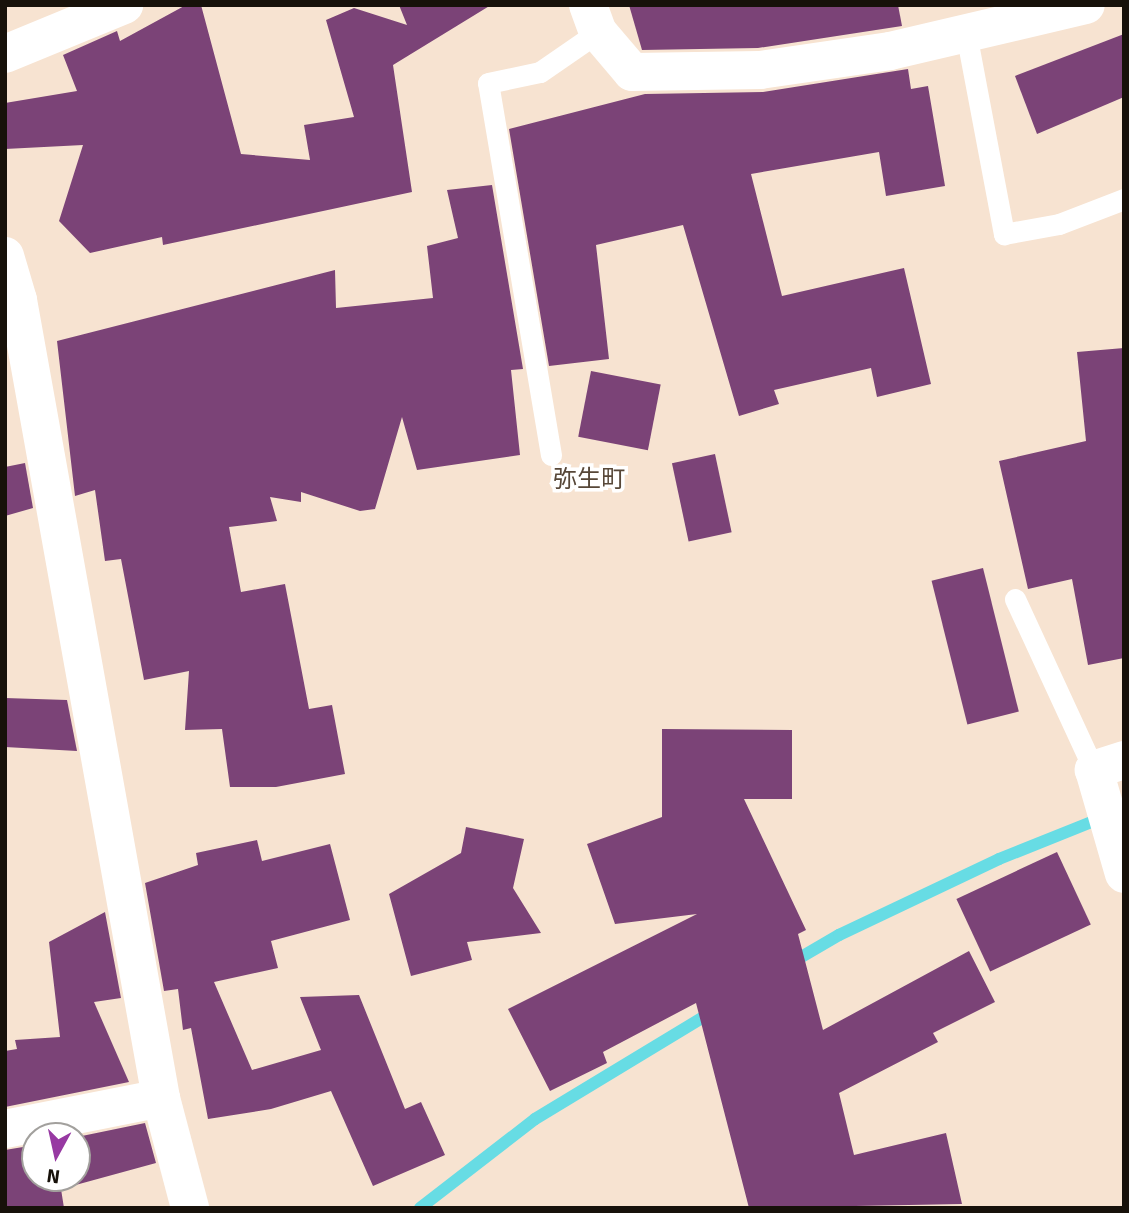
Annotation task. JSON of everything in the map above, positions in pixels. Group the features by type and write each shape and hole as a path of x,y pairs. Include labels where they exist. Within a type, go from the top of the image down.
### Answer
{"street":[{"path":"5,54 124,5"},
{"path":"593,18 632,72 760,70 966,33 1086,5"},
{"path":"5,256 18,300 161,1098 190,1208"},
{"path":"1106,773 1119,859"},
{"path":"5,1129 161,1098"}],"lane":[{"path":"551,455 488,83 540,72 593,18"},
{"path":"966,33 1004,234 1059,224 1124,199"},
{"path":"1014,599 1106,773"}],"building":[{"path":"186,5 201,5 241,154 310,160 304,125 354,117 326,20 354,8 407,25 399,5 491,5 393,65 412,192 163,245 162,237 90,253 59,221 83,145 5,149 5,103 77,91 63,55 117,31 120,41"},
{"path":"629,5 898,5 902,26 758,48 642,50"},
{"path":"1124,34 1124,97 1037,134 1015,76"},
{"path":"908,69 911,89 928,86 945,186 886,196 879,152 751,174 782,296 904,268 931,384 877,397 871,368 774,390 779,404 739,416 683,225 596,245 609,359 549,366 509,129 645,94 763,92"},
{"path":"492,185 523,369 511,370 520,455 417,470 402,417 375,509 360,511 301,492 301,502 270,497 277,521 229,527 241,592 285,584 309,709 332,705 345,774 276,787 230,787 222,729 185,730 189,671 144,680 121,559 105,561 95,490 75,496 57,341 335,270 336,308 433,298 427,246 458,238 447,190"},
{"path":"1124,348 1124,658 1088,665 1072,579 1028,589 999,461 1086,441 1077,352"},
{"path":"591,371 661,385 648,450 578,437"},
{"path":"715,454 732,532 689,541 672,463"},
{"path":"25,463 33,508 5,516 5,467"},
{"path":"983,568 1019,712 967,724 932,581"},
{"path":"5,698 67,700 77,751 5,747"},
{"path":"662,729 792,730 792,799 744,799 806,930 798,934 823,1030 969,951 995,1002 933,1033 938,1042 839,1093 854,1155 946,1133 962,1204 749,1208 696,1003 603,1052 607,1063 550,1091 508,1009 697,914 615,924 587,844 662,817"},
{"path":"466,827 524,839 513,888 541,933 467,942 472,960 411,976 389,894 461,853"},
{"path":"257,840 262,861 330,844 350,920 271,941 278,968 214,982 252,1070 321,1050 300,997 359,995 405,1109 421,1102 445,1155 373,1186 331,1091 271,1109 208,1119 191,1028 183,1030 178,989 164,991 145,883 198,865 196,853"},
{"path":"1057,852 1091,925 990,971 956,899"},
{"path":"105,912 121,998 94,1002 129,1082 5,1107 5,1051 17,1049 15,1040 60,1037 49,942"},
{"path":"145,1123 156,1163 91,1181 91,1134"},
{"path":"21,1147 21,1192 61,1192 64,1208 5,1208 5,1150"}],"waterway":[{"path":"791,963 839,935 999,859 1104,817"},
{"path":"420,1208 535,1119 713,1011"}],"district":[{"name":"弥生町","path":"589,480"}]}
